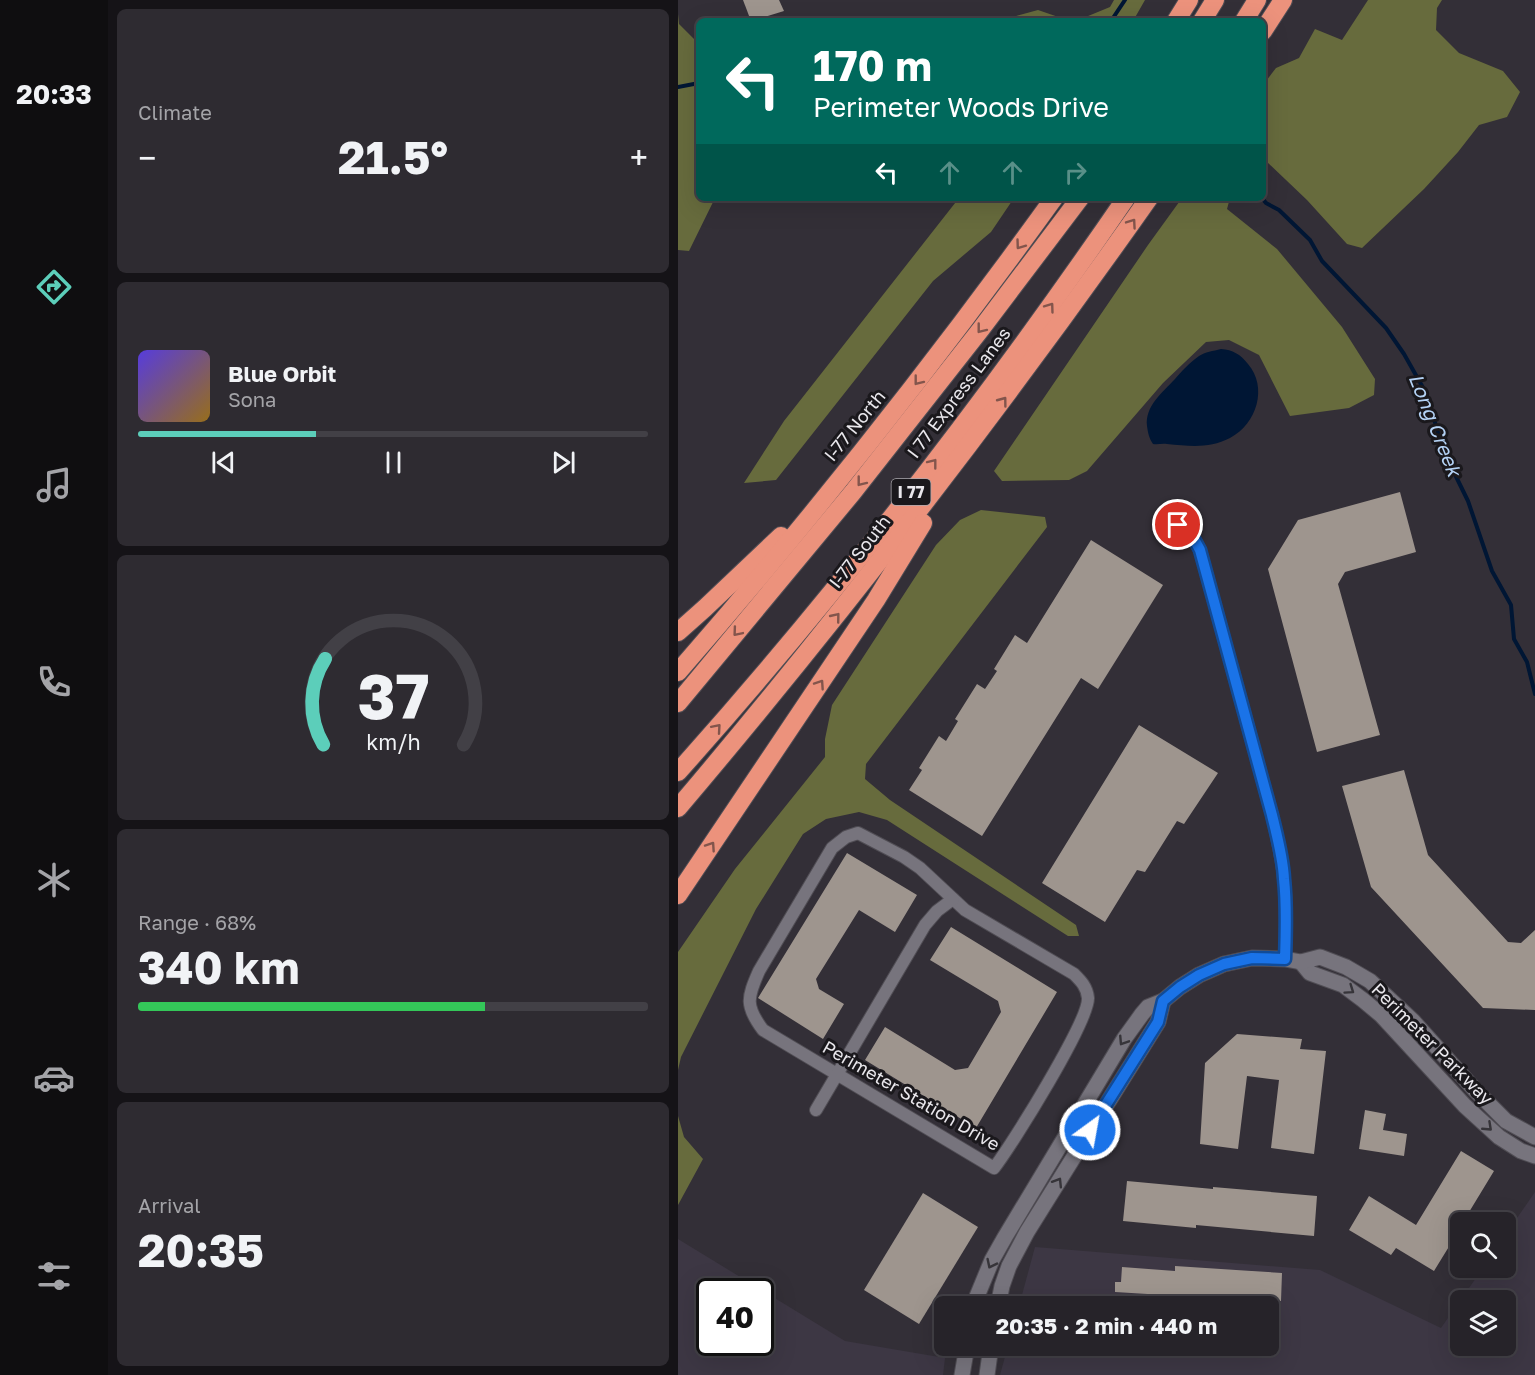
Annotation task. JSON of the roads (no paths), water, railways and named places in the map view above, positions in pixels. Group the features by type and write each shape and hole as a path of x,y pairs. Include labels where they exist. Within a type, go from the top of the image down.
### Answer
{"highway":[{"path":"1178,18 1189,0"},
{"path":"1204,18 1215,0"},
{"path":"1246,18 1257,0"},
{"path":"1266,26 1283,0"},
{"name":"I-77 North","path":"678,672 839,481 967,318 1052,201"},
{"name":"I 77 Express Lanes","path":"678,703 867,473 981,329 1078,201"},
{"name":"I 77 Express Lanes","path":"678,771 792,639 904,501 1016,353 1124,201"},
{"name":"I-77 South","path":"678,808 830,624 968,448 1147,201"},
{"path":"678,895 876,600 968,448"},
{"path":"678,632 839,481"}],"street":[{"path":"1178,525 1194,539 1200,550 1272,815 1284,878 1285,959"},
{"name":"Perimeter Station Drive","path":"858,833 904,857 975,916 1074,974 1085,986 1088,999 1082,1020 1006,1153 994,1168 837,1074 763,1030 753,1016 749,1002 751,988 759,971 832,848 846,837 858,833"},
{"path":"816,1110 925,925 937,911 953,899"},
{"name":"Perimeter Parkway","path":"977,1296 992,1260 1005,1237 1124,1039 1148,1007 1163,1001 1199,975 1224,964 1252,958 1301,962 1320,957 1346,967 1370,981 1413,1021 1506,1121 1535,1137"},
{"name":"Perimeter Parkway","path":"1301,962 1310,973 1343,985 1363,1000 1381,1015 1465,1106 1499,1137 1521,1151 1535,1156"},
{"path":"1000,1296 1009,1266 1027,1232 1158,1022 1163,1001"},
{"path":"962,1374 965,1356"},
{"path":"987,1375 990,1356"}],"water":[{"path":"1221,349 1239,355 1254,373 1257,383 1257,404 1247,424 1230,438 1214,444 1199,446 1153,444 1148,433 1147,419 1155,400 1195,359"}],"waterway":[{"path":"1113,18 1125,0"},
{"path":"678,87 696,84"},
{"name":"Long Creek","path":"1264,201 1279,210 1310,240 1322,261 1386,328 1426,393 1444,452 1468,501 1492,571 1511,605 1514,639 1527,662 1535,694"}]}
